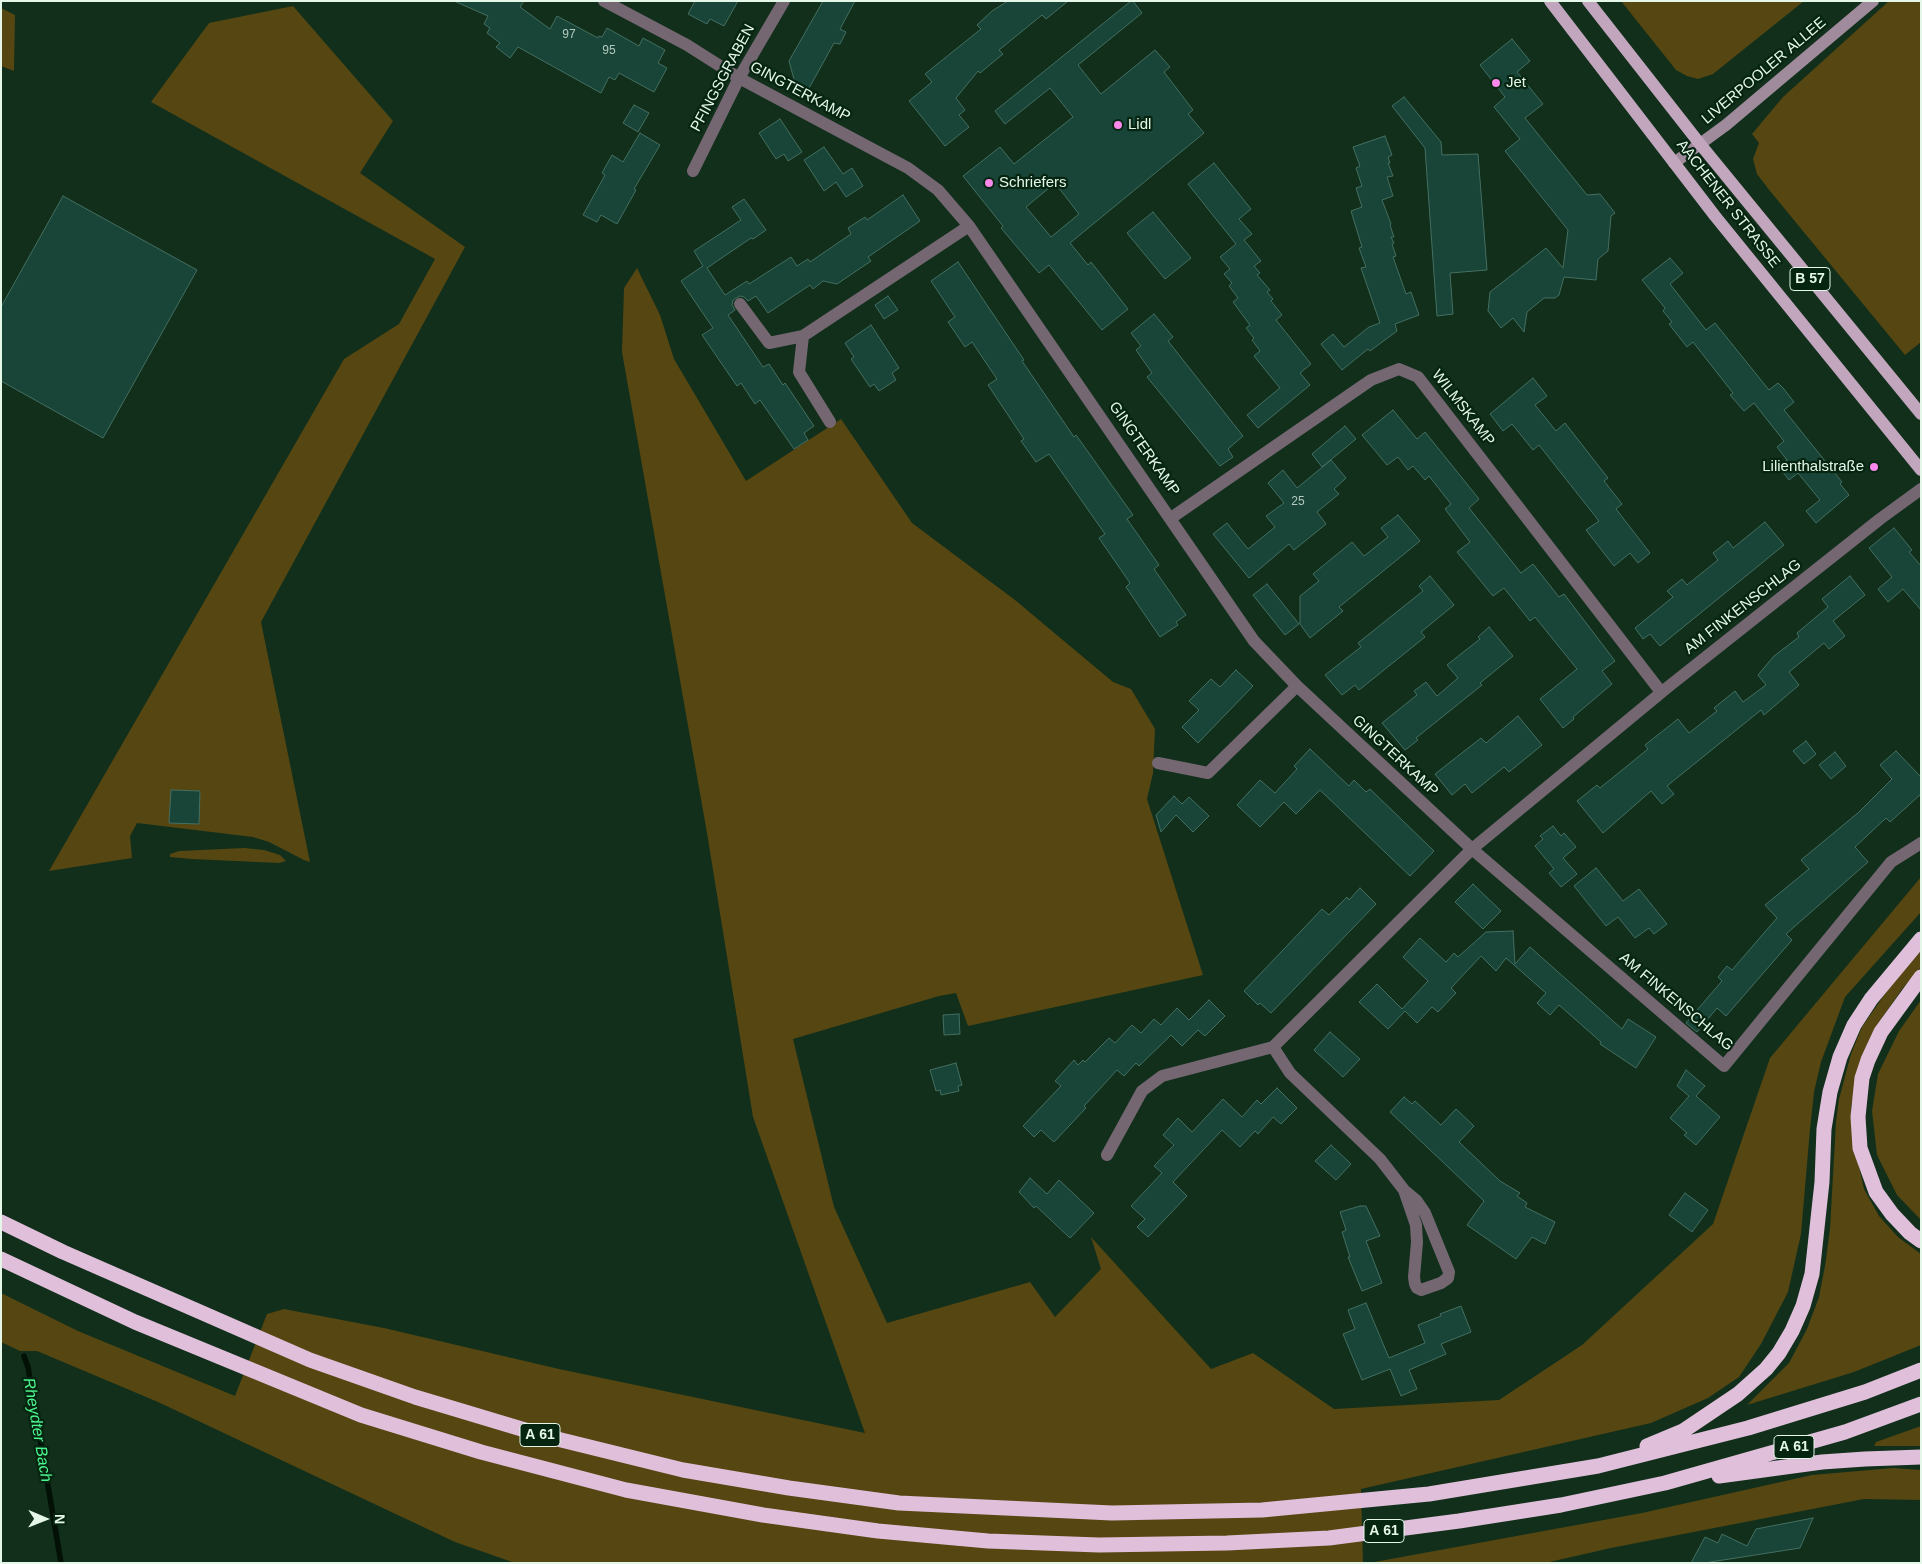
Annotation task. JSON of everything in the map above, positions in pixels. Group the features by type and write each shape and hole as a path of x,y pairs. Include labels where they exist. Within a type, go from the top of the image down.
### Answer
{"highway":[{"path":"1598,1466 1683,1431 1754,1382 1779,1353 1803,1306 1812,1274 1822,1182 1824,1129 1830,1092 1840,1057 1854,1025 1871,999 1921,939"},
{"path":"1921,977 1881,1032 1868,1060 1862,1078 1858,1117 1860,1148 1876,1192 1892,1214 1910,1233 1921,1241"},
{"name":"A 61","path":"1,1222 63,1252 310,1360 415,1398 545,1436 683,1470 789,1488 899,1503 1022,1510 1112,1512 1262,1510 1429,1494 1598,1466 1748,1428 1865,1392 1921,1370"},
{"name":"A 61","path":"1,1259 135,1322 361,1415 481,1452 626,1490 763,1515 878,1531 988,1541 1099,1546 1226,1543 1329,1538 1459,1521 1560,1505 1665,1483 1845,1432 1921,1404"},
{"path":"1665,1483 1822,1462 1875,1458 1921,1458"}],"main road":[{"name":"AACHENER STRASSE","path":"1550,1 1715,216 1921,470"},
{"name":"AACHENER STRASSE","path":"1588,1 1700,144 1921,414"}],"street":[{"name":"GINGTERKAMP","path":"604,1 687,45 739,78 908,168 938,190 969,226 1254,641 1297,686 1472,849"},
{"name":"PFINGSGRABEN","path":"693,171 739,78 784,1"},
{"name":"LIVERPOOLER ALLEE","path":"1674,163 1726,125 1873,1"},
{"path":"740,304 769,343 802,336 969,226"},
{"path":"802,336 799,372 830,422"},
{"name":"WILMSKAMP","path":"1171,518 1372,380 1400,369 1418,377 1661,692"},
{"name":"AM FINKENSCHLAG","path":"1273,1047 1472,849 1661,692 1872,525 1921,489"},
{"path":"1158,763 1208,772 1297,686"},
{"name":"AM FINKENSCHLAG","path":"1472,849 1724,1066 1891,862 1921,843"},
{"path":"1106,1156 1142,1091 1162,1076 1273,1047 1290,1073 1380,1159 1425,1213 1449,1272 1448,1278 1441,1283 1421,1290 1417,1288 1414,1277 1417,1242 1416,1226 1404,1190"}],"shaded area":[{"path":"1621,1 1804,1 1713,74 1698,79 1676,70"},
{"path":"1889,1 1921,1 1921,342 1905,355 1770,191 1757,174 1753,159 1759,143 1752,134 1783,97"},
{"path":"293,6 393,121 360,173 465,247 261,622 310,862 269,842 253,837 137,823 130,836 132,858 49,871 344,359 399,324 435,259 151,102 209,23"},
{"path":"1,8 15,15 14,71 1,66"},
{"path":"637,268 660,315 674,359 746,481 841,419 912,523 1015,600 1113,682 1131,689 1155,729 1153,773 1147,799 1203,975 968,1026 956,993 939,996 793,1039 834,1207 887,1323 1030,1282 1055,1317 1101,1269 1091,1237 1211,1369 1253,1353 1334,1409 1499,1400 1582,1345 1713,1224 1770,1058 1921,877 1921,912 1845,997 1821,1062 1814,1092 1801,1234 1788,1292 1761,1344 1739,1377 1708,1398 1651,1423 1361,1489 1363,1563 515,1563 455,1542 158,1402 37,1351 20,1351 1,1342 1,1293 78,1331 235,1396 267,1314 284,1309 384,1328 559,1369 865,1433 753,1117 707,833 622,352 624,288"},
{"path":"244,848 264,850 280,855 286,861 279,863 170,857 170,854 179,851"},
{"path":"1921,951 1921,967 1902,989 1877,1025 1857,1077 1851,1107 1853,1140 1864,1189 1879,1216 1898,1237 1921,1254 1921,1345 1854,1372 1747,1405 1789,1363 1807,1329 1819,1297 1825,1266 1830,1229 1836,1122 1839,1099 1851,1054 1862,1027 1894,981"},
{"path":"1921,1000 1921,1220 1897,1195 1877,1155 1872,1111 1878,1074 1899,1031"},
{"path":"1921,1426 1921,1446 1874,1446 1876,1442"},
{"path":"1893,1468 1921,1470 1921,1500 1864,1499 1611,1548 1545,1563 1369,1563 1642,1513 1812,1475"}],"building":[{"path":"454,1 524,1 520,7 550,29 557,16 598,38 599,36 602,37 607,28 639,46 643,38 665,50 658,63 667,68 654,92 619,73 615,80 609,77 601,93 518,47 510,58 496,47 500,43 487,33 490,28 484,24 488,16"},
{"path":"695,1 738,1 724,26 710,19 707,24 688,14"},
{"path":"823,1 855,1 840,29 846,32 840,44 834,43 808,90 795,83 789,61"},
{"path":"1008,1 1068,1 1046,19 1042,15 999,50 1003,54 980,73 978,71 956,98 965,110 959,115 969,127 945,146 909,101 932,82 925,74 981,29 977,25 992,11"},
{"path":"1131,1 1142,13 1078,65 1101,94 1155,50 1170,67 1164,72 1193,110 1188,114 1204,133 1070,243 1088,265 1091,262 1128,309 1102,330 1049,265 1039,273 1001,228 1003,226 963,176 1000,147 1014,164 1073,117 1050,88 1005,124 995,111","holes":["1055,183 1079,214 1051,237 1026,207"]},
{"path":"1512,39 1530,61 1517,72 1543,104 1525,118 1587,195 1600,194 1615,213 1611,216 1608,251 1598,259 1596,280 1564,277 1559,295 1555,298 1544,298 1527,312 1524,332 1513,318 1501,328 1488,311 1490,292 1546,248 1563,268 1568,230 1505,151 1520,139 1494,107 1505,97 1480,65"},
{"path":"1404,97 1441,142 1442,155 1478,154 1487,270 1450,273 1453,314 1437,316 1425,148 1392,106"},
{"path":"634,105 649,113 638,132 623,123"},
{"path":"780,119 802,152 788,161 784,154 776,159 759,133"},
{"path":"640,133 660,145 634,189 636,190 617,224 601,215 597,222 583,215 605,175 602,173 612,155 623,162"},
{"path":"1385,136 1392,155 1388,157 1390,163 1388,163 1393,176 1387,177 1393,196 1382,200 1394,237 1391,237 1396,256 1393,257 1406,294 1411,292 1419,315 1395,324 1397,331 1370,351 1368,349 1342,370 1321,344 1333,334 1344,347 1369,327 1380,323 1361,268 1366,267 1359,248 1362,247 1351,211 1362,207 1356,188 1362,186 1356,168 1360,166 1353,147"},
{"path":"824,147 843,174 852,168 863,186 846,197 836,182 824,191 804,160"},
{"path":"1214,163 1251,209 1239,219 1252,234 1244,240 1261,261 1254,266 1260,273 1257,275 1270,290 1267,292 1273,299 1271,301 1282,315 1276,320 1311,364 1300,373 1310,385 1258,428 1247,415 1280,388 1254,356 1260,351 1252,340 1254,338 1246,328 1250,325 1233,302 1238,298 1229,286 1232,283 1224,274 1230,269 1220,257 1236,244 1188,184"},
{"path":"903,195 920,221 868,257 871,261 837,284 823,281 813,289 810,285 768,313 756,296 748,301 740,296 733,300 732,305 735,310 728,315 763,367 769,364 783,385 785,383 814,426 804,433 808,440 794,449 760,400 755,404 741,383 737,386 702,335 713,328 681,281 703,266 694,251 741,220 732,207 744,199 766,230 707,268 725,295 747,281 749,284 791,257 797,266 808,259 810,262 851,234 848,228 865,217 867,220"},
{"path":"63,196 197,270 103,438 1,381 1,307"},
{"path":"1153,212 1191,258 1165,279 1127,233"},
{"path":"1670,258 1683,273 1670,284 1706,330 1715,323 1769,390 1778,383 1783,388 1794,402 1784,410 1842,482 1840,484 1849,495 1816,523 1806,511 1820,500 1798,473 1789,480 1779,467 1787,460 1777,447 1784,441 1754,403 1744,411 1730,395 1733,393 1693,342 1687,347 1669,324 1672,322 1663,311 1665,308 1642,280"},
{"path":"958,262 1074,437 1076,435 1133,515 1127,519 1159,565 1154,569 1186,615 1176,622 1178,625 1160,637 1126,587 1130,583 1099,538 1105,534 1049,454 1036,462 1021,441 1024,439 988,385 997,379 972,342 965,347 948,322 955,317 931,281"},
{"path":"888,296 898,310 884,319 875,305"},
{"path":"1154,314 1173,337 1168,341 1243,436 1228,449 1233,457 1220,466 1147,377 1152,373 1136,350 1141,346 1131,333"},
{"path":"871,325 899,368 892,373 896,380 879,391 874,384 870,387 851,359 854,357 845,343"},
{"path":"1533,378 1547,396 1535,405 1556,431 1565,423 1608,478 1604,481 1622,504 1616,509 1650,553 1638,563 1630,553 1614,566 1586,530 1599,521 1539,445 1533,450 1512,424 1503,431 1490,414"},
{"path":"1393,410 1417,439 1425,432 1479,499 1469,508 1521,573 1533,564 1559,597 1564,594 1615,661 1602,671 1612,684 1573,717 1574,719 1563,728 1540,699 1577,669 1535,617 1530,621 1504,588 1493,596 1457,552 1470,542 1445,509 1451,504 1429,476 1425,480 1413,466 1408,470 1398,457 1387,465 1362,435"},
{"path":"1345,426 1356,439 1322,467 1312,454"},
{"path":"1331,460 1346,478 1334,489 1339,494 1317,512 1326,524 1294,550 1289,544 1249,578 1213,534 1227,523 1248,549 1275,527 1266,516 1284,503 1268,483 1283,470 1297,488"},
{"path":"1398,515 1420,541 1339,607 1343,611 1310,638 1300,624 1300,596 1319,581 1313,574 1352,542 1364,556 1388,537 1381,528"},
{"path":"1765,522 1784,545 1660,646 1650,634 1643,639 1635,628 1673,597 1667,591 1682,579 1687,585 1718,560 1713,553 1728,541 1733,548"},
{"path":"1894,528 1912,550 1909,552 1921,566 1921,610 1903,589 1888,602 1878,589 1892,577 1869,548"},
{"path":"1430,576 1454,605 1421,632 1425,637 1359,690 1355,685 1342,695 1325,675 1361,647 1358,643 1423,591 1419,586"},
{"path":"1850,576 1865,595 1833,621 1845,636 1829,649 1824,643 1789,672 1799,685 1764,715 1761,710 1667,786 1674,794 1662,804 1651,791 1603,833 1577,801 1597,785 1600,788 1648,749 1645,745 1678,719 1689,733 1717,711 1714,708 1735,691 1743,702 1766,685 1758,675 1774,656 1799,637 1797,633 1828,607 1822,599"},
{"path":"1267,584 1299,624 1285,635 1253,595"},
{"path":"1489,627 1513,656 1480,683 1482,685 1416,738 1418,740 1405,750 1382,723 1417,695 1414,691 1426,682 1437,696 1458,678 1447,665 1480,639 1478,637"},
{"path":"1236,670 1253,686 1198,743 1182,727 1199,710 1189,701 1211,679 1220,687"},
{"path":"1518,716 1542,745 1509,772 1504,767 1472,793 1465,784 1452,795 1435,774 1481,738 1486,743"},
{"path":"1806,741 1816,754 1804,764 1793,751"},
{"path":"1310,749 1349,786 1354,780 1366,792 1370,789 1434,851 1410,876 1320,790 1296,814 1284,802 1260,827 1237,805 1260,780 1275,793 1297,769 1294,766"},
{"path":"1896,751 1921,777 1921,794 1890,822 1886,818 1855,847 1868,862 1786,934 1792,940 1726,1016 1717,1008 1697,1032 1686,1023 1722,981 1718,977 1727,966 1732,970 1777,918 1765,905 1809,869 1801,860 1859,812 1892,779 1880,765"},
{"path":"1835,752 1846,766 1831,779 1819,765"},
{"path":"171,790 200,791 199,824 169,823"},
{"path":"1174,796 1182,804 1189,797 1209,816 1193,832 1176,815 1161,832 1156,815"},
{"path":"1553,826 1561,836 1564,833 1576,847 1563,858 1577,874 1561,887 1549,873 1554,869 1535,846 1543,839 1540,836"},
{"path":"1596,868 1623,901 1639,889 1667,924 1654,934 1649,928 1635,938 1618,917 1606,926 1574,886"},
{"path":"1473,884 1501,911 1483,929 1455,902"},
{"path":"1360,888 1376,904 1271,1013 1260,1003 1258,1005 1244,991 1322,909 1329,915 1347,897 1349,900"},
{"path":"1513,931 1515,964 1530,947 1622,1029 1628,1019 1656,1037 1636,1068 1600,1044 1601,1042 1559,1005 1550,1015 1537,1003 1546,993 1506,958 1496,971 1481,956 1451,988 1456,993 1438,1012 1432,1007 1417,1023 1405,1011 1388,1029 1359,1002 1377,984 1402,1009 1428,981 1403,957 1420,938 1446,962 1454,953 1458,957 1486,932"},
{"path":"1209,1000 1225,1016 1205,1036 1198,1030 1182,1046 1171,1035 1139,1066 1136,1063 1124,1076 1117,1070 1084,1106 1086,1108 1054,1142 1041,1130 1034,1137 1023,1126 1061,1086 1055,1081 1074,1060 1078,1065 1083,1060 1085,1062 1109,1038 1115,1043 1132,1025 1141,1033 1154,1019 1161,1025 1177,1008 1189,1020"},
{"path":"959,1014 960,1034 944,1035 943,1015"},
{"path":"1330,1032 1360,1059 1343,1077 1314,1050"},
{"path":"956,1063 962,1085 958,1086 959,1091 941,1095 940,1090 936,1091 930,1070"},
{"path":"1686,1070 1705,1086 1696,1096 1720,1117 1696,1145 1684,1135 1687,1133 1670,1118 1689,1096 1677,1086"},
{"path":"1277,1088 1297,1108 1281,1124 1273,1117 1258,1134 1255,1131 1240,1147 1222,1130 1173,1182 1187,1196 1148,1237 1137,1227 1145,1219 1131,1206 1162,1173 1154,1166 1174,1145 1163,1135 1178,1118 1192,1132 1223,1099 1242,1117 1257,1100 1261,1104"},
{"path":"1404,1097 1412,1104 1415,1101 1441,1125 1456,1109 1474,1126 1459,1142 1500,1181 1520,1193 1517,1196 1527,1203 1525,1207 1555,1222 1545,1244 1532,1237 1516,1259 1467,1225 1484,1201 1390,1112"},
{"path":"1331,1145 1351,1164 1336,1180 1315,1161"},
{"path":"1030,1178 1047,1194 1059,1180 1094,1213 1070,1238 1036,1206 1034,1208 1019,1192"},
{"path":"1685,1193 1708,1210 1692,1232 1669,1215"},
{"path":"1366,1206 1380,1236 1366,1241 1382,1283 1362,1291 1348,1257 1350,1257 1342,1232 1346,1230 1340,1212"},
{"path":"1366,1303 1389,1358 1425,1343 1418,1325 1461,1306 1471,1332 1441,1344 1446,1354 1409,1370 1417,1389 1401,1396 1390,1369 1362,1380 1343,1334 1355,1329 1348,1310"},
{"path":"1813,1518 1800,1548 1704,1563 1691,1563 1705,1537 1718,1543 1722,1534 1747,1546 1756,1529"}],"waterway":[{"name":"Rheydter Bach","path":"24,1356 28,1367 61,1563"}],"place":[{"name":"Jet","path":"1496,83"},
{"name":"Lidl","path":"1118,125"},
{"name":"Schriefers","path":"989,183"},
{"name":"Lilienthalstraße","path":"1874,467"}]}
